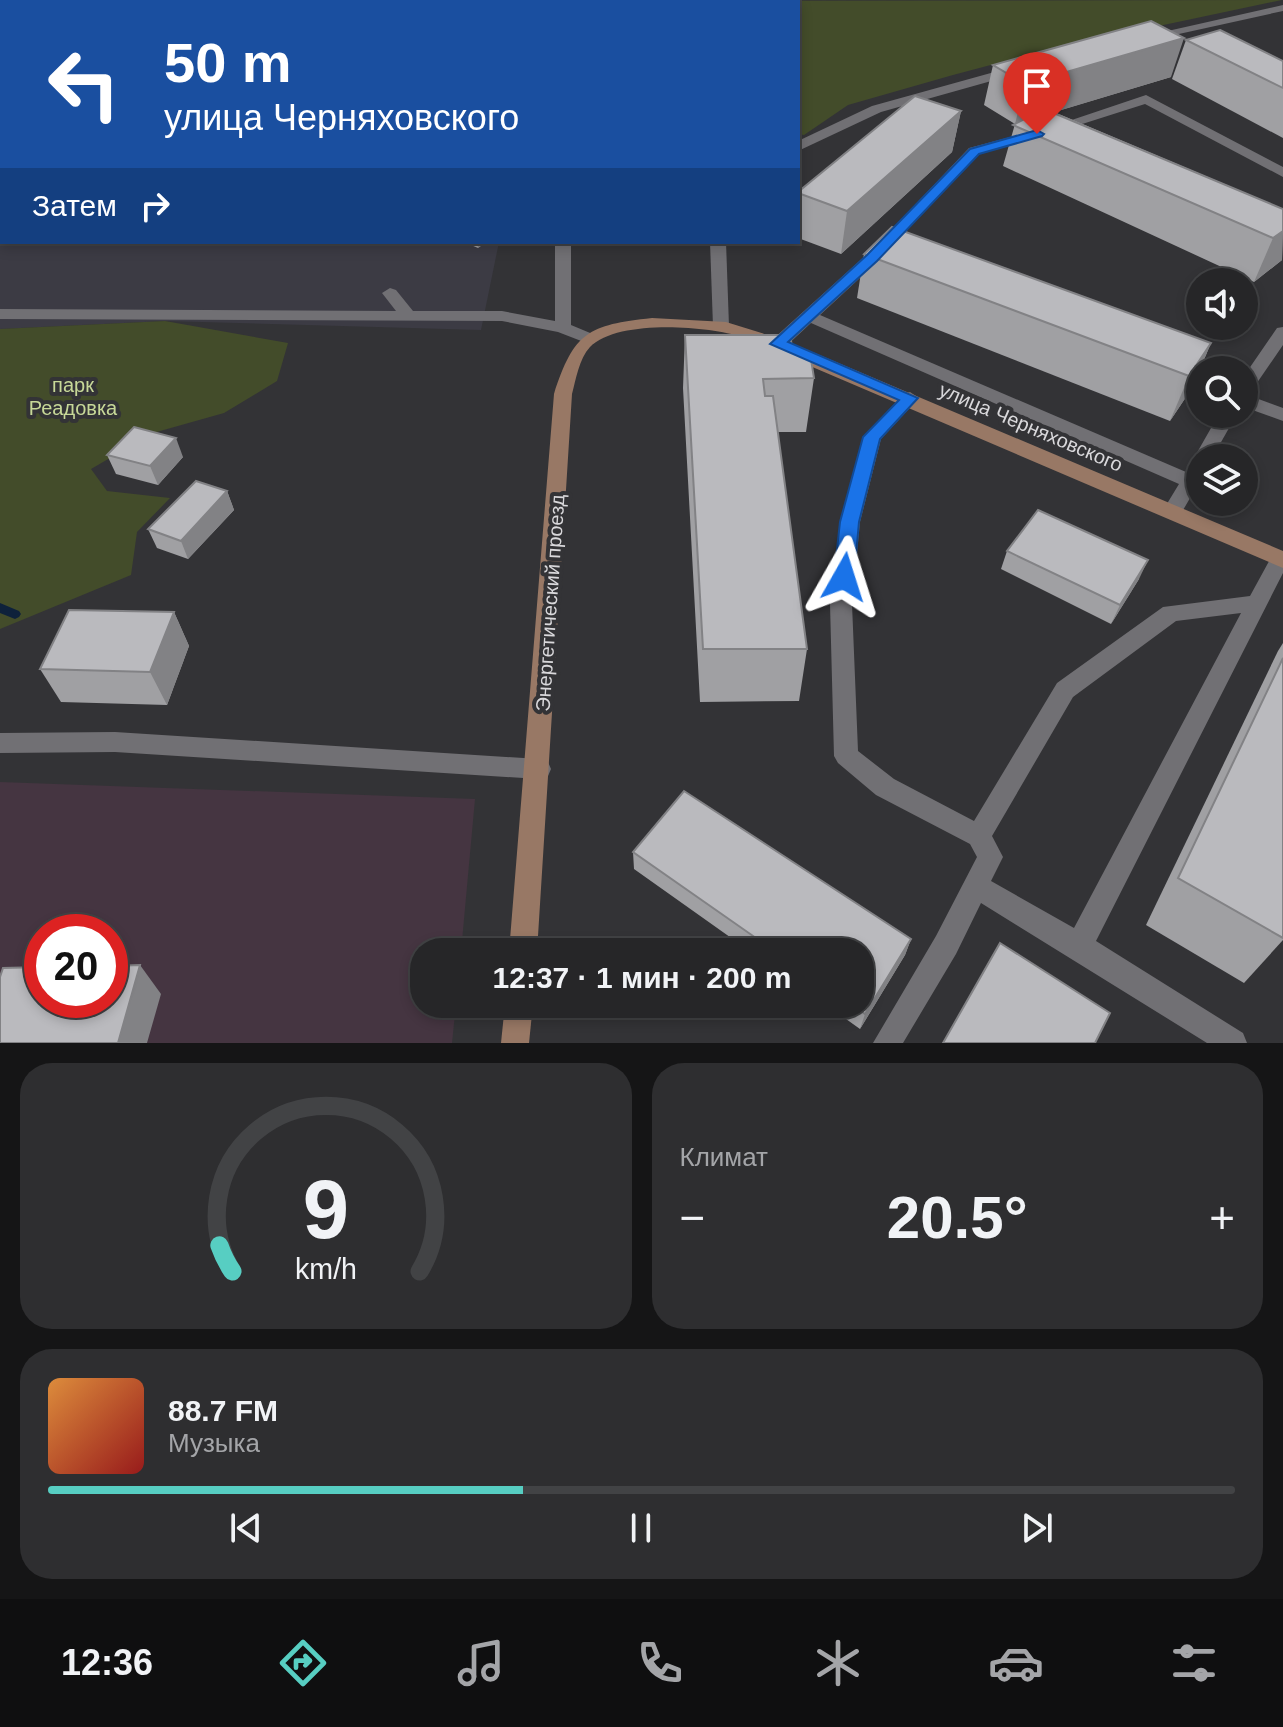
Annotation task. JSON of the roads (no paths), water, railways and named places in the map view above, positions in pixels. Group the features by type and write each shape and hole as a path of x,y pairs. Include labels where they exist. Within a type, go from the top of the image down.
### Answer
{"street":[{"name":"улица Черняховского","path":"589,339 626,327 666,323 721,326 778,344 1282,559"},
{"name":"Энергетический проезд","path":"524,938 539,769 563,394 574,359 589,339"},
{"path":"515,1043 518,1018"}],"lane":[{"path":"1137,40 1283,8"},
{"path":"800,146 863,112 946,86 1036,65"},
{"path":"778,344 872,258 974,151 1042,138 1146,99 1283,173"},
{"path":"563,244 563,328"},
{"path":"718,244 721,326"},
{"path":"872,258 897,264"},
{"path":"390,293 409,316"},
{"path":"0,314 502,316 563,328 589,339"},
{"path":"808,316 1186,468"},
{"path":"1258,369 1283,332"},
{"path":"887,1043 946,945 990,857 979,836 885,787 846,756 841,604 850,522 872,437 910,398"},
{"path":"1258,405 1283,415"},
{"path":"1172,512 1186,488"},
{"path":"1079,946 1282,559"},
{"path":"979,836 1065,690 1171,613 1257,603"},
{"path":"0,743 115,742 460,761 539,769"},
{"path":"975,886 1079,946 1233,1043"}],"waterway":[{"path":"0,608 15,614"}],"park label":[{"name":"парк Реадовка","path":"73,396"}]}
